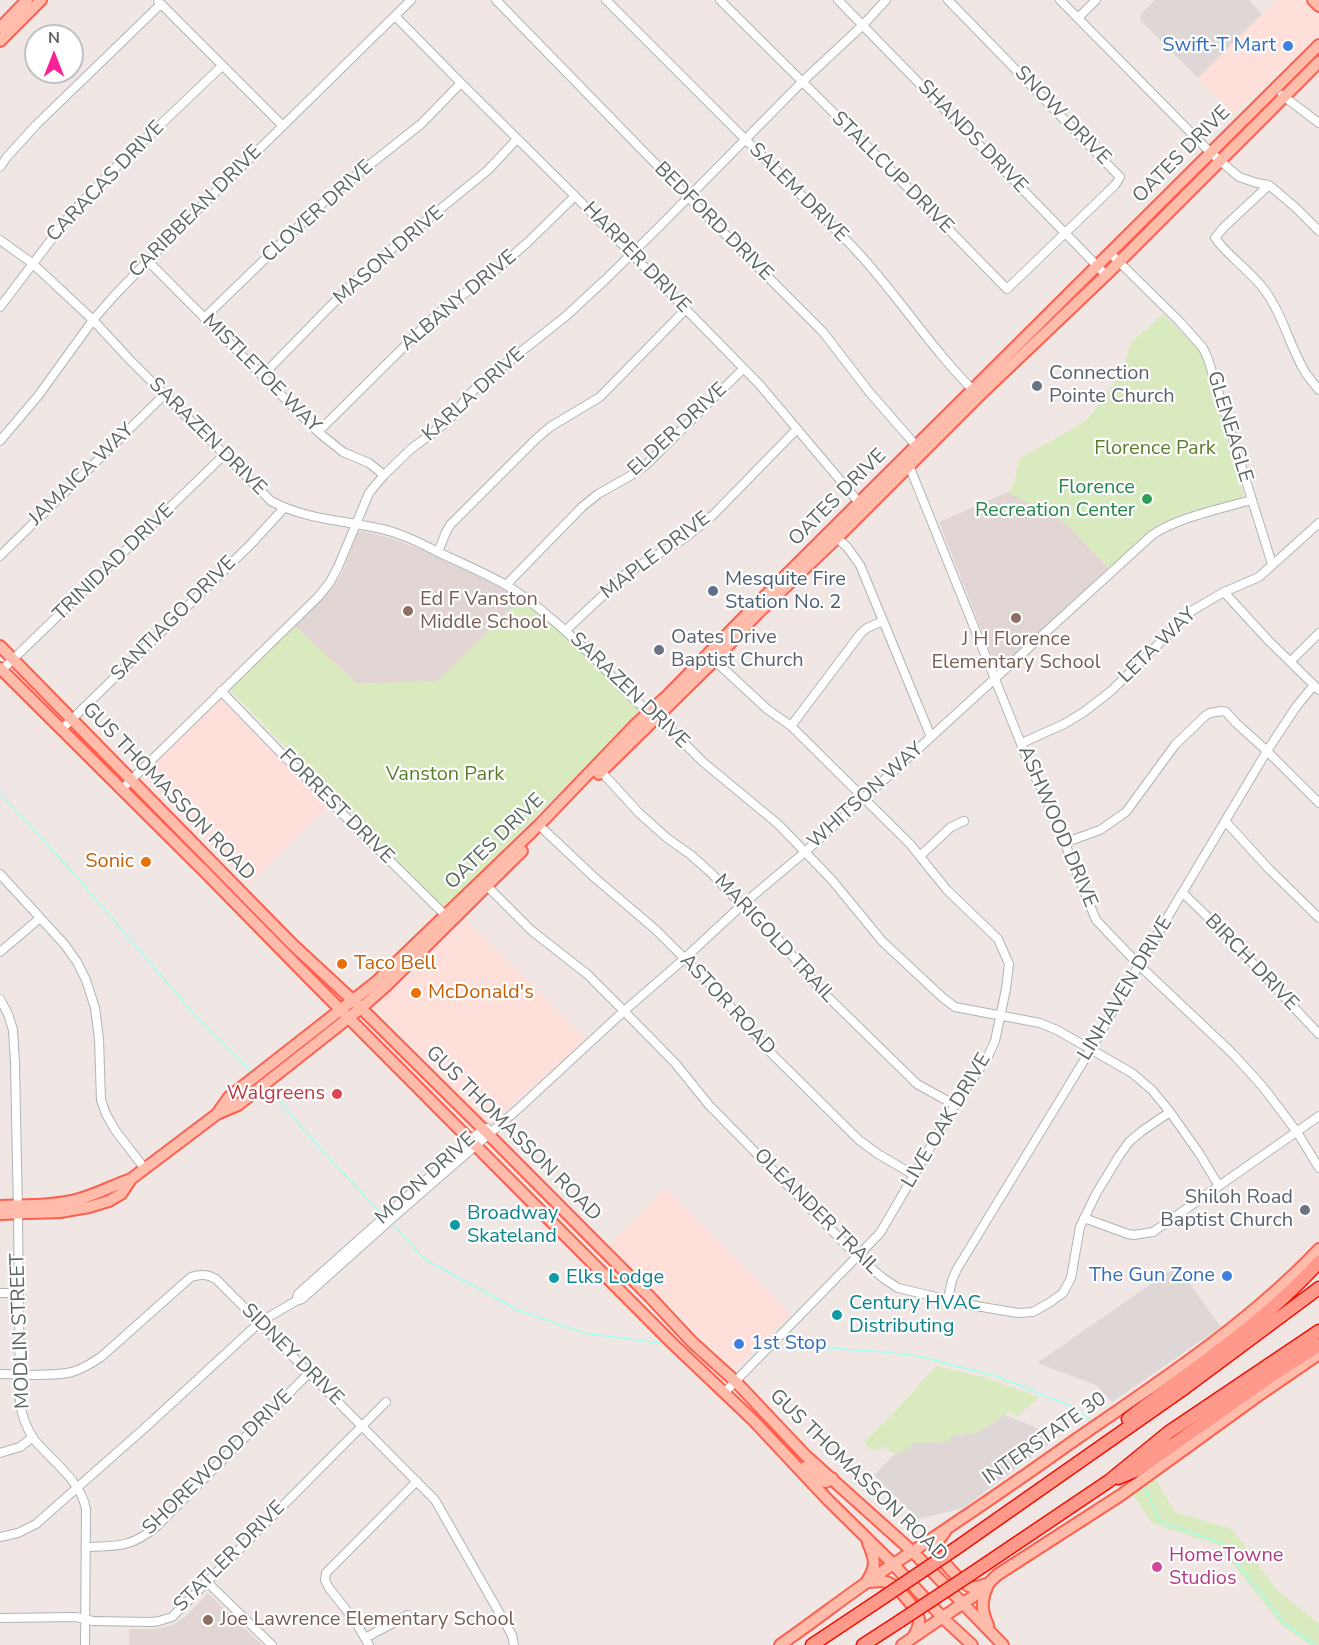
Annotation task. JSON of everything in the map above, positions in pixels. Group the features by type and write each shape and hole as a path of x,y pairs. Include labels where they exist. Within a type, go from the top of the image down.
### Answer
{"highway":[{"path":"1049,1484 1114,1429 1251,1327 1319,1262"},
{"path":"812,1645 1049,1484 1196,1380 1319,1288"},
{"path":"863,1645 1109,1481 1169,1432 1319,1331"},
{"path":"1109,1481 1137,1470 1319,1345"}],"main road":[{"path":"0,28 27,0"},
{"path":"0,41 41,0"},
{"path":"1313,0 1319,6"},
{"name":"OATES DRIVE","path":"0,1214 77,1199 132,1179 217,1114 238,1105 250,1088 357,1004 386,986 448,918 542,827 653,714 668,695 711,657 976,393 1096,267 1319,45"},
{"name":"OATES DRIVE","path":"976,393 1106,275 1319,62"},
{"name":"GUS THOMASSON ROAD","path":"0,646 131,780 345,1014 972,1645"},
{"name":"GUS THOMASSON ROAD","path":"1,669 121,790 357,1004 806,1456 913,1552 1003,1645"},
{"name":"OATES DRIVE","path":"0,1206 18,1210"},
{"name":"INTERSTATE 30","path":"780,1645 893,1564 1134,1399 1239,1322 1277,1290 1319,1249"},
{"path":"623,1293 634,1281"},
{"path":"902,1645 963,1604 1022,1558 1121,1495 1319,1354"},
{"path":"792,1462 800,1462 822,1481 826,1482 832,1478"},
{"path":"946,1529 938,1541 938,1555 970,1587 989,1583"},
{"path":"865,1537 872,1552 874,1568 866,1584"},
{"path":"866,1584 883,1581 896,1586 919,1618 919,1626 913,1638"},
{"path":"989,1583 983,1596 982,1610 994,1635"}],"street":[{"name":"CARIBBEAN DRIVE","path":"0,441 38,396 93,320 147,260 411,0"},
{"name":"BEDFORD DRIVE","path":"496,0 823,332 870,393 919,449"},
{"name":"SALEM DRIVE","path":"606,0 869,264 934,346 976,393"},
{"name":"STALLCUP DRIVE","path":"720,0 1007,289 1066,234"},
{"name":"SHANDS DRIVE","path":"838,0 1106,275"},
{"name":"KARLA DRIVE","path":"121,790 319,596 330,582 369,493 384,475 411,449 448,421 479,385 566,316 886,0"},
{"name":"SNOW DRIVE","path":"948,0 1120,177 1115,185 1066,234"},
{"path":"1060,0 1210,152 1239,177 1269,185 1319,231"},
{"path":"1078,18 1096,0"},
{"path":"0,167 36,125 159,2 282,125"},
{"name":"HARPER DRIVE","path":"395,16 686,309 780,408 862,506"},
{"name":"CARACAS DRIVE","path":"0,307 70,215 116,167 222,66"},
{"name":"CLOVER DRIVE","path":"204,318 329,197 421,124 460,83"},
{"path":"1274,89 1319,123"},
{"name":"MASON DRIVE","path":"262,375 354,282 488,170 517,139"},
{"path":"1269,185 1215,238 1228,255 1239,262 1263,288 1283,323 1305,373 1319,390"},
{"name":"ALBANY DRIVE","path":"318,432 436,315 497,269 575,196"},
{"name":"SARAZEN DRIVE","path":"0,240 32,264 93,320 271,501 299,513 378,528 397,534 468,565 506,585 566,630 703,762 778,824 832,879 882,941 943,998 955,1007 1040,1023 1057,1030 1132,1073 1152,1090 1170,1112 1220,1186"},
{"name":"GLENEAGLE","path":"1110,253 1203,348 1272,564"},
{"name":"MISTLETOE WAY","path":"147,260 318,432 343,452 369,463 384,475"},
{"path":"438,552 450,525 535,440 564,417 600,397 686,309"},
{"name":"ELDER DRIVE","path":"506,585 582,507 598,494 646,465 743,369"},
{"name":"JAMAICA WAY","path":"0,556 165,394"},
{"name":"MAPLE DRIVE","path":"566,630 627,573 685,538 706,521 797,429"},
{"name":"TRINIDAD DRIVE","path":"1,669 224,455"},
{"name":"ASHWOOD DRIVE","path":"907,461 1032,771 1046,797 1096,920 1263,1086 1297,1132 1319,1168"},
{"name":"WHITSON WAY","path":"498,1126 742,905 805,852 1160,529 1251,500"},
{"name":"SANTIAGO DRIVE","path":"62,729 284,508"},
{"name":"LETA WAY","path":"1022,743 1084,712 1111,691 1193,610 1224,592 1258,577 1319,523"},
{"path":"833,535 847,547 860,565 931,737"},
{"path":"1224,592 1316,687"},
{"path":"791,726 861,633 883,621"},
{"path":"1291,661 1319,633"},
{"name":"LIVE OAK DRIVE","path":"711,657 767,709 791,726 910,844 947,890 998,939 1009,964 995,1041 988,1056 955,1105 880,1233 724,1393"},
{"name":"LINHAVEN DRIVE","path":"948,1299 957,1269 1091,1049 1267,751 1296,707 1316,687"},
{"name":"FORREST DRIVE","path":"221,691 448,918"},
{"path":"1064,843 1100,830 1126,812 1175,745 1205,716 1222,711 1226,712 1319,803"},
{"name":"MARIGOLD TRAIL","path":"599,769 639,813 710,872 778,939 824,993 917,1084 955,1105"},
{"path":"920,856 951,827 964,821"},
{"path":"1226,822 1268,868 1319,918"},
{"name":"ASTOR ROAD","path":"542,827 595,878 656,930 716,990 772,1054 859,1140 914,1175"},
{"path":"0,874 65,945 86,980 95,1008 102,1100 106,1114 115,1130 146,1169"},
{"name":"OLEANDER TRAIL","path":"483,882 532,931 587,974 675,1063 709,1105 858,1257 898,1288 970,1305 1018,1313 1034,1312 1049,1304 1063,1293 1071,1278 1083,1218 1119,1156 1129,1142 1170,1112"},
{"name":"BIRCH DRIVE","path":"1182,893 1231,940 1319,1034"},
{"path":"0,952 40,918"},
{"name":"MODLIN STREET","path":"0,999 13,1030 21,1412 33,1437 77,1488 84,1501 86,1509 85,1645"},
{"path":"1083,1218 1128,1234 1154,1232 1319,1116"},
{"name":"MOON DRIVE","path":"0,1537 30,1528 260,1322 296,1301 298,1294 473,1142 485,1132 498,1126"},
{"name":"SIDNEY DRIVE","path":"0,1374 59,1374 87,1366 102,1357 191,1277 199,1274 209,1275 216,1279 260,1322 435,1500 512,1635 514,1645"},
{"path":"0,1293 20,1293"},
{"name":"SHOREWOOD DRIVE","path":"86,1547 129,1544 142,1538 156,1527 309,1373"},
{"name":"STATLER DRIVE","path":"0,1618 76,1617 93,1621 152,1622 167,1619 178,1612 360,1425 386,1402"},
{"path":"0,1453 20,1447 33,1437"},
{"path":"408,1615 367,1642 355,1621 325,1580 326,1573 417,1481"},
{"path":"206,1581 272,1645"}],"shaded area":[{"path":"1155,0 1249,0 1262,14 1198,78 1140,20 1141,14"},
{"path":"1276,0 1302,0 1319,18 1319,35 1233,114 1198,78"},
{"name":"J H Florence Elementary School","path":"1008,492 1066,523 1110,570 1001,667 996,667 939,522"},
{"name":"Ed F Vanston Middle School","path":"362,531 391,538 476,571 521,598 438,681 357,684 294,625 336,582 358,533"},
{"path":"221,699 328,806 248,884 142,777"},
{"path":"463,916 586,1039 490,1124 485,1122 373,1006"},
{"path":"665,1188 791,1315 734,1369 609,1245"},
{"path":"1177,1266 1221,1327 1112,1402 1096,1385 1037,1363"},
{"path":"1005,1415 1044,1431 1054,1440 963,1508 918,1519 874,1475 895,1454 903,1452 913,1443 948,1442 951,1436 976,1433"},
{"name":"Joe Lawrence Elementary School","path":"208,1593 262,1645 129,1645 129,1629 154,1629 173,1625 186,1616"}],"green space":[{"name":"Florence Park","path":"1163,314 1198,348 1202,355 1243,495 1242,498 1160,523 1110,570 1066,523 1008,492 1014,483 1019,459 1087,420 1120,375 1131,343"},
{"name":"Vanston Park","path":"521,598 573,641 640,707 641,712 445,907 440,905 230,690 294,625 357,684 438,681"},
{"path":"936,1366 983,1377 1039,1397 1018,1416 1009,1412 976,1433 951,1436 948,1442 914,1443 903,1452 895,1454 885,1447 871,1450 864,1442"},
{"path":"1152,1473 1175,1512 1232,1529 1277,1590 1319,1624 1319,1645 1310,1645 1281,1625 1218,1545 1153,1524 1129,1489"}],"waterway":[{"path":"0,793 68,867 200,1021 253,1073"},
{"path":"267,1087 326,1155 382,1214"},
{"path":"392,1224 426,1260 518,1310 584,1333 660,1343"},
{"path":"816,1347 918,1356 996,1376 1071,1406 1092,1422"},
{"path":"1143,1484 1161,1522 1221,1543 1287,1626 1316,1645"}],"place":[{"name":"Swift-T Mart","path":"1288,46"},
{"name":"Connection Pointe Church","path":"1037,386"},
{"name":"Florence Recreation Center","path":"1147,499"},
{"name":"Mesquite Fire Station No. 2","path":"713,591"},
{"name":"Ed F Vanston Middle School","path":"408,611"},
{"name":"J H Florence Elementary School","path":"1016,618"},
{"name":"Oates Drive Baptist Church","path":"659,650"},
{"name":"Sonic","path":"146,862"},
{"name":"Taco Bell","path":"342,964"},
{"name":"McDonald's","path":"416,993"},
{"name":"Walgreens","path":"337,1094"},
{"name":"Shiloh Road Baptist Church","path":"1305,1210"},
{"name":"Broadway Skateland","path":"455,1225"},
{"name":"The Gun Zone","path":"1227,1276"},
{"name":"Elks Lodge","path":"554,1278"},
{"name":"Century HVAC Distributing","path":"837,1315"},
{"name":"1st Stop","path":"739,1344"},
{"name":"HomeTowne Studios","path":"1157,1567"},
{"name":"Joe Lawrence Elementary School","path":"208,1620"}]}
